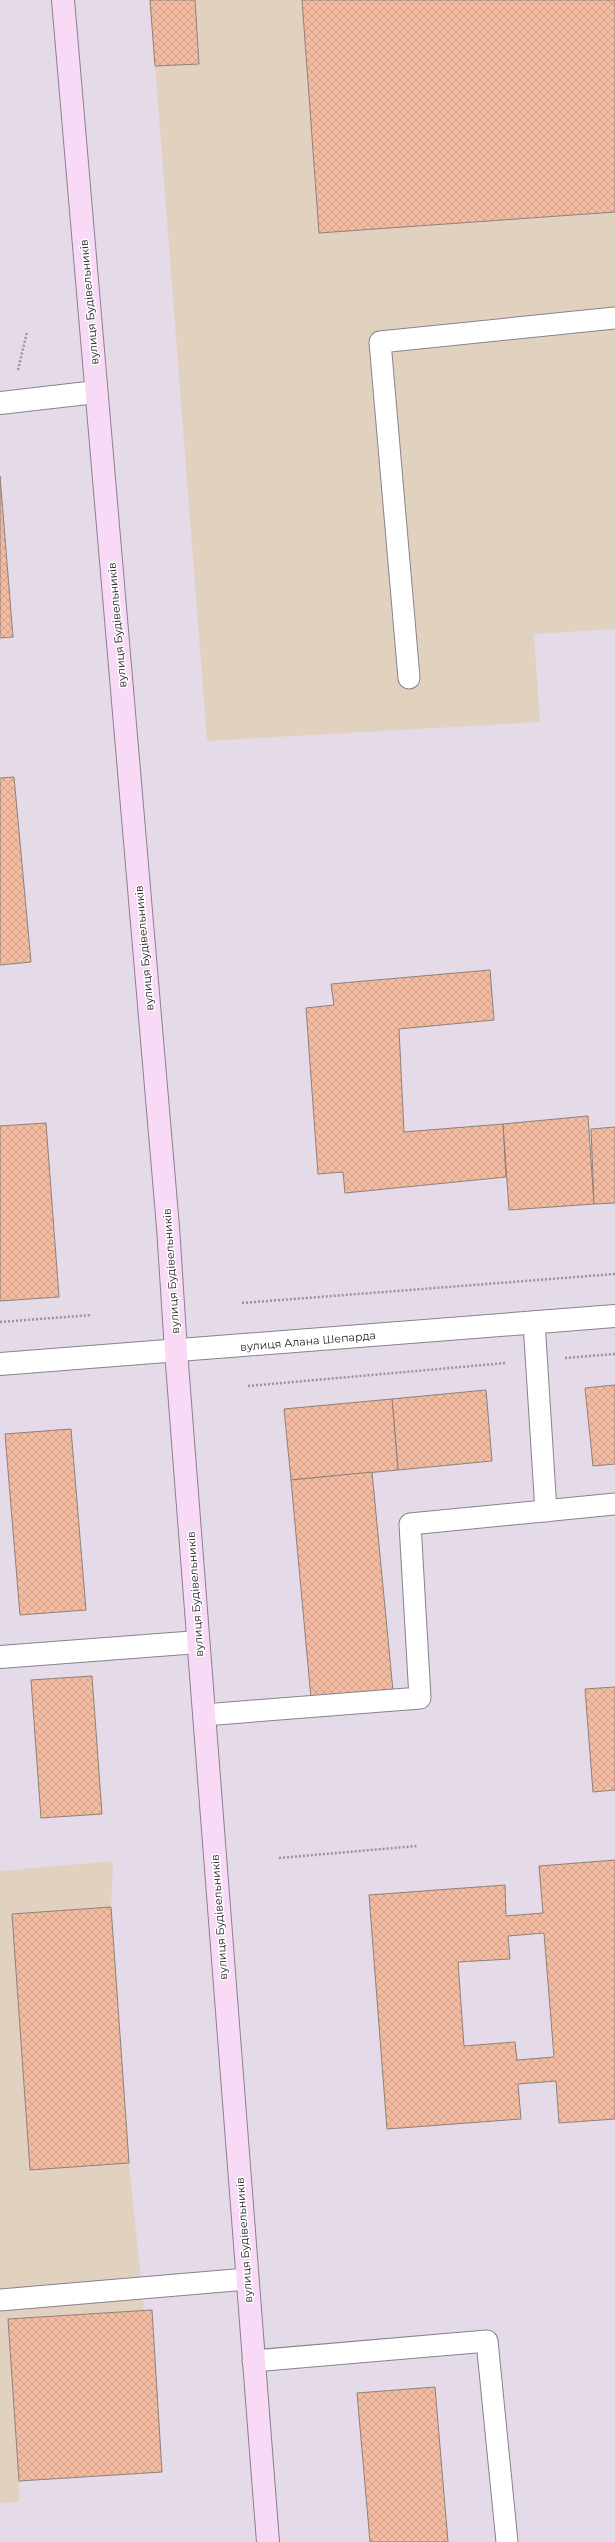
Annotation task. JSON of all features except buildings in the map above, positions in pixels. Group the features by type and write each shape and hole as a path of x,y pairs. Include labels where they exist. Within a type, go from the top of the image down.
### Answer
{"street":[{"name":"вулиця Будівельників","path":"63,0 168,1227 198,1642 268,2542"},
{"path":"5,402 96,392"},
{"name":"вулиця Алана Шепарда","path":"0,1364 615,1316"},
{"path":"0,1657 198,1642"}],"lane":[{"path":"409,678 380,342 615,318"},
{"path":"534,1322 546,1511"},
{"path":"204,1715 420,1698 410,1524 615,1504"},
{"path":"0,2300 247,2279"},
{"path":"253,2361 487,2341 507,2542"}],"path":[{"path":"5,402 27,332"},
{"path":"242,1303 615,1274"},
{"path":"0,1322 92,1315"},
{"path":"248,1386 615,1354"},
{"path":"280,1858 417,1846"}],"shaded area":[{"path":"150,0 615,0 615,629 534,634 540,722 207,741"},
{"path":"113,1861 111,1907 129,2163 144,2311 152,2310 162,2472 19,2480 19,2502 0,2503 0,1871"}]}
